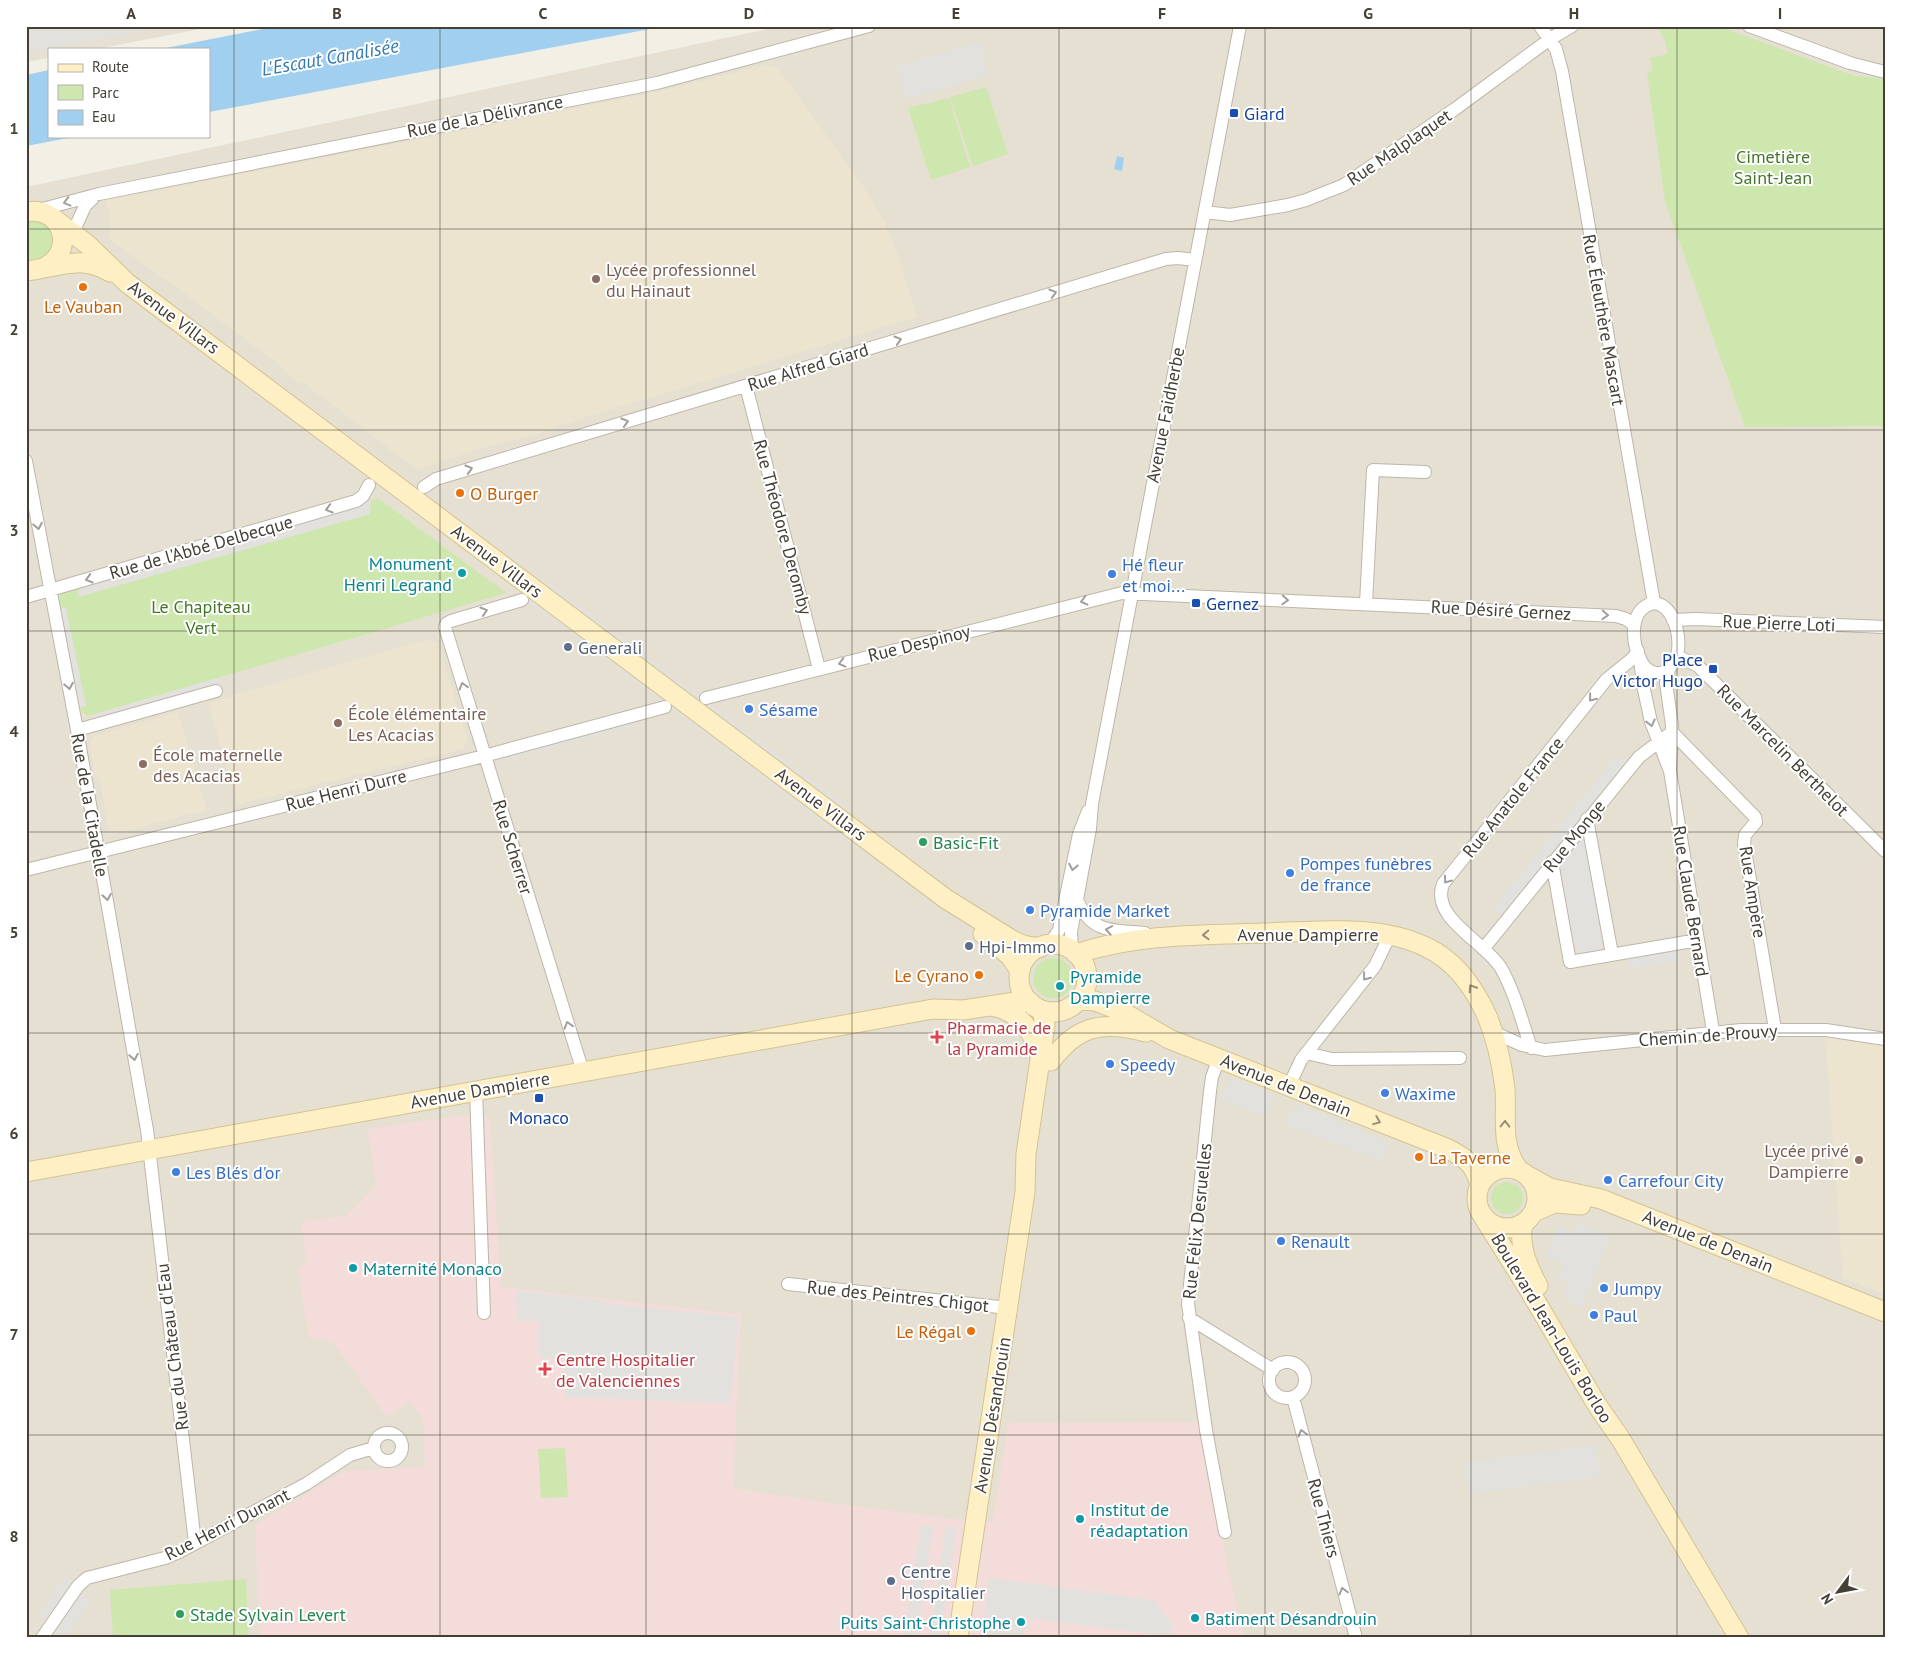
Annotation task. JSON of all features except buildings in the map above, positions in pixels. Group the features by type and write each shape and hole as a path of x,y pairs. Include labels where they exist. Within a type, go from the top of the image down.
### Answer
{"main road":[{"name":"Avenue Villars","path":"29,210 44,213 73,233 97,253 127,283 946,898 1012,940 1023,945 1042,946"},
{"path":"34,270 51,264 59,254 62,246 62,234 53,218"},
{"path":"34,270 92,263 102,266 127,283"},
{"name":"Avenue Villars","path":"946,898 1010,956 1020,976"},
{"name":"Avenue Dampierre","path":"1074,952 1112,944 1175,936 1344,931 1390,935 1427,947 1444,957 1459,970 1477,996 1493,1032 1504,1080 1506,1146 1510,1159 1524,1173"},
{"path":"1042,946 1061,946 1074,952 1083,963 1086,975 1084,990 1071,1005 1051,1012 1036,1006 1023,993 1020,976 1028,956 1042,946"},
{"name":"Avenue Dampierre","path":"933,1010 958,1000 1006,990 1020,976"},
{"name":"Avenue de Denain","path":"1071,1005 1095,1001 1121,1011 1169,1038 1458,1154 1473,1167 1480,1185"},
{"name":"Avenue Dampierre","path":"26,1172 933,1010 963,1010 1016,1002 1036,1006"},
{"name":"Avenue Désandrouin","path":"958,1638 1025,1192 1026,1154 1046,1059 1058,1017 1071,1005"},
{"path":"990,1006 1003,1008 1022,1020 1046,1059 1072,1038 1083,1031 1096,1027 1121,1026 1169,1038"},
{"name":"Avenue Désandrouin","path":"1036,1006 1045,1026 1046,1059"},
{"path":"1508,1168 1524,1173 1537,1192 1537,1204 1529,1218 1512,1228 1503,1228 1494,1225 1484,1218 1478,1204 1477,1194 1480,1185 1488,1175 1496,1170 1508,1168"},
{"name":"Avenue de Denain","path":"1524,1173 1550,1188 1601,1199 1885,1312"},
{"name":"Avenue de Denain","path":"1529,1218 1554,1203 1596,1208 1885,1323"},
{"name":"Boulevard Jean-Louis Borloo","path":"1484,1218 1597,1404 1620,1438 1739,1638"},
{"name":"Boulevard Jean-Louis Borloo","path":"1529,1218 1521,1233 1522,1243 1533,1277 1609,1406 1620,1438"}],"street":[{"name":"Rue de la Délivrance","path":"29,210 98,194 657,83 869,26"},
{"name":"Avenue Faidherbe","path":"1074,952 1071,932 1090,829 1092,804 1240,26"},
{"name":"Rue Éleuthère Mascart","path":"1540,26 1550,39 1558,55 1562,71 1654,603"},
{"name":"Rue Malplaquet","path":"1204,212 1226,215 1288,205 1344,185 1455,109 1550,39 1572,26"},
{"path":"1749,26 1850,63 1885,72"},
{"path":"59,254 73,233 85,206 98,194"},
{"name":"Rue Alfred Giard","path":"424,487 436,479 1166,259 1195,260"},
{"name":"Rue Théodore Deromby","path":"746,386 819,669"},
{"name":"Rue de la Citadelle","path":"26,461 99,851 149,1150"},
{"path":"1366,603 1373,470 1425,472"},
{"name":"Rue de l'Abbé Delbecque","path":"26,597 356,501 363,496 369,485"},
{"name":"Rue Désiré Gernez","path":"1132,593 1616,616 1626,619 1634,625"},
{"name":"Rue Despinoy","path":"706,698 1115,594 1132,593"},
{"name":"Rue Scherrer","path":"522,600 447,623 445,627 583,1072"},
{"path":"1654,603 1661,604 1666,608 1673,620 1678,642 1677,656 1674,664 1669,669 1658,672 1650,670 1639,655 1634,625 1640,609 1654,603"},
{"name":"Rue Pierre Loti","path":"1673,620 1696,619 1885,627"},
{"name":"Rue Claude Bernard","path":"1639,655 1651,722 1670,772"},
{"name":"Rue Anatole France","path":"1484,948 1455,924 1446,912 1440,895 1443,884 1606,680 1639,655"},
{"name":"Rue Marcelin Berthelot","path":"1677,656 1698,666 1885,851"},
{"name":"Rue Claude Bernard","path":"1669,669 1666,688 1672,732 1670,772 1712,1031"},
{"path":"77,730 216,691"},
{"name":"Rue Henri Durre","path":"26,870 484,756 665,708"},
{"name":"Rue Monge","path":"1484,948 1639,757 1672,732"},
{"name":"Rue Ampère","path":"1672,732 1755,816 1756,822 1745,835 1744,844 1775,1029"},
{"name":"Avenue Faidherbe","path":"1042,946 1053,940 1059,930 1080,829 1092,804"},
{"path":"1587,819 1612,954"},
{"path":"1552,862 1570,962 1698,940"},
{"name":"Avenue Dampierre","path":"1077,900 1088,918 1101,928 1175,936"},
{"path":"1289,1086 1306,1053 1375,966 1390,935"},
{"path":"1484,948 1497,962 1506,978 1531,1048"},
{"name":"Chemin de Prouvy","path":"1493,1032 1504,1039 1531,1048 1545,1050 1560,1050 1712,1031 1826,1030 1885,1039"},
{"path":"1306,1053 1332,1058 1460,1058"},
{"name":"Rue Félix Desruelles","path":"1219,1058 1212,1077 1210,1091 1188,1297 1189,1318 1208,1444 1224,1532"},
{"path":"476,1091 484,1313"},
{"name":"Rue du Château d'Eau","path":"149,1150 195,1543"},
{"name":"Rue des Peintres Chigot","path":"788,1284 1008,1308"},
{"path":"1189,1318 1272,1370"},
{"path":"1290,1362 1298,1365 1303,1371 1305,1379 1304,1387 1300,1393 1293,1397 1282,1397 1273,1390 1269,1380 1272,1370 1279,1364 1290,1362"},
{"name":"Rue Thiers","path":"1293,1397 1356,1638"},
{"name":"Rue Henri Dunant","path":"42,1638 78,1586 87,1578 165,1558 306,1484 350,1455 374,1448"}],"shaded area":[{"path":"26,26 216,26 102,48 48,48 48,58 26,62"},
{"path":"26,26 171,26 48,48 26,52"},
{"path":"782,26 1885,26 1885,1638 26,1638 26,187"},
{"path":"980,42 988,75 906,99 896,66"},
{"path":"764,65 767,67 777,67 863,186 883,218 899,258 917,317 583,418 535,435 489,446 418,469 391,451 302,382 300,383 282,370 283,368 163,277 110,240 109,213 106,201 657,92"},
{"path":"371,500 370,514 78,597 79,586"},
{"path":"547,582 841,802 837,807 544,587"},
{"path":"531,595 856,840 853,845 528,601"},
{"path":"66,607 86,706 79,708 59,608"},
{"name":"École élémentaire Les Acacias","path":"428,639 438,643 467,739 463,749 238,804 208,703"},
{"path":"218,678 220,686 97,721 95,714"},
{"name":"École maternelle des Acacias","path":"178,712 207,810 110,835 99,777 95,778 89,742 94,736"},
{"path":"636,720 638,725 510,759 509,753"},
{"path":"1616,756 1626,763 1503,915 1494,907"},
{"path":"1580,838 1584,838 1605,938 1604,946 1598,951 1582,954 1573,945 1560,867 1560,862"},
{"path":"1677,949 1679,961 1630,968 1628,957"},
{"name":"Lycée privé Dampierre","path":"1825,1032 1885,1043 1885,1294 1843,1278"},
{"path":"1233,1079 1275,1095 1266,1117 1221,1099 1226,1085"},
{"path":"1299,1105 1390,1143 1382,1162 1286,1124 1289,1116"},
{"name":"Centre Hospitalier de Valenciennes","path":"473,1114 490,1118 501,1287 741,1314 733,1488 831,1503 963,1520 993,1522 1008,1423 1200,1422 1229,1573 1245,1638 260,1638 255,1525 344,1471 425,1467 423,1420 410,1402 386,1416 333,1342 309,1338 298,1267 307,1264 301,1222 346,1216 376,1186 368,1129"},
{"path":"1577,1223 1610,1236 1582,1307 1571,1303 1564,1292 1568,1282 1559,1278 1564,1264 1545,1257 1558,1226 1573,1232"},
{"name":"Maternité Monaco","path":"515,1291 593,1299 612,1304 738,1317 731,1403 565,1397 564,1358 540,1358 539,1321 518,1321"},
{"path":"1596,1445 1600,1477 1468,1494 1464,1462"},
{"path":"921,1525 933,1527 917,1638 904,1638"},
{"path":"946,1526 956,1528 940,1638 930,1638"},
{"path":"66,1576 75,1582 71,1588 91,1602 65,1638 51,1638 57,1628 39,1615"},
{"path":"989,1578 1153,1600 1172,1624 1170,1636 1027,1618 1023,1638 987,1638 988,1632 983,1630"}],"green space":[{"name":"Cimetière Saint-Jean","path":"1659,26 1718,26 1855,76 1885,79 1885,426 1745,427 1665,201 1647,73 1653,71 1650,58 1668,54"},
{"path":"986,87 1008,154 973,166 950,97"},
{"path":"949,98 970,167 931,180 908,108"},
{"path":"34,219 46,222 54,235 57,245 49,256 26,261 26,221"},
{"name":"Le Chapiteau Vert","path":"378,498 506,593 95,714 87,716 81,711 59,597 62,592"},
{"path":"1053,958 1067,964 1073,978 1067,992 1053,998 1039,992 1033,978 1039,964"},
{"path":"1507,1182 1513,1183 1518,1187 1522,1192 1522,1204 1518,1209 1513,1213 1507,1214 1501,1213 1496,1209 1492,1204 1491,1198 1492,1192 1496,1187 1501,1183"},
{"path":"565,1448 568,1497 541,1498 538,1449"},
{"name":"Stade Sylvain Levert","path":"246,1579 249,1638 113,1638 110,1590"}],"water":[{"name":"L'Escaut Canalisée","path":"278,26 666,26 210,112 210,48 166,48"},
{"path":"48,70 48,138 68,138 26,146 26,75"},
{"path":"1117,156 1124,158 1122,171 1114,169"}],"place":[{"name":"Giard","path":"1234,113"},
{"name":"Lycée professionnel du Hainaut","path":"596,279"},
{"name":"Le Vauban","path":"83,287"},
{"name":"O Burger","path":"460,493"},
{"name":"Monument Henri Legrand","path":"462,573"},
{"name":"Hé fleur et moi...","path":"1112,574"},
{"name":"Gernez","path":"1196,603"},
{"name":"Generali","path":"568,647"},
{"name":"Place Victor Hugo","path":"1713,669"},
{"name":"Sésame","path":"749,709"},
{"name":"École élémentaire Les Acacias","path":"338,723"},
{"name":"École maternelle des Acacias","path":"143,764"},
{"name":"Basic-Fit","path":"923,842"},
{"name":"Pompes funèbres de france","path":"1290,873"},
{"name":"Pyramide Market","path":"1030,910"},
{"name":"Hpi-Immo","path":"969,946"},
{"name":"Le Cyrano","path":"979,975"},
{"name":"Pyramide Dampierre","path":"1060,986"},
{"name":"Pharmacie de la Pyramide","path":"937,1037"},
{"name":"Speedy","path":"1110,1064"},
{"name":"Waxime","path":"1385,1093"},
{"name":"Monaco","path":"539,1098"},
{"name":"La Taverne","path":"1419,1157"},
{"name":"Lycée privé Dampierre","path":"1859,1160"},
{"name":"Les Blés d'or","path":"176,1172"},
{"name":"Carrefour City","path":"1608,1180"},
{"name":"Renault","path":"1281,1241"},
{"name":"Maternité Monaco","path":"353,1268"},
{"name":"Jumpy","path":"1604,1288"},
{"name":"Paul","path":"1594,1315"},
{"name":"Le Régal","path":"971,1331"},
{"name":"Centre Hospitalier de Valenciennes","path":"545,1369"},
{"name":"Institut de réadaptation","path":"1080,1519"},
{"name":"Centre Hospitalier","path":"891,1581"},
{"name":"Stade Sylvain Levert","path":"180,1614"},
{"name":"Batiment Désandrouin","path":"1195,1618"},
{"name":"Puits Saint-Christophe","path":"1021,1622"}]}
